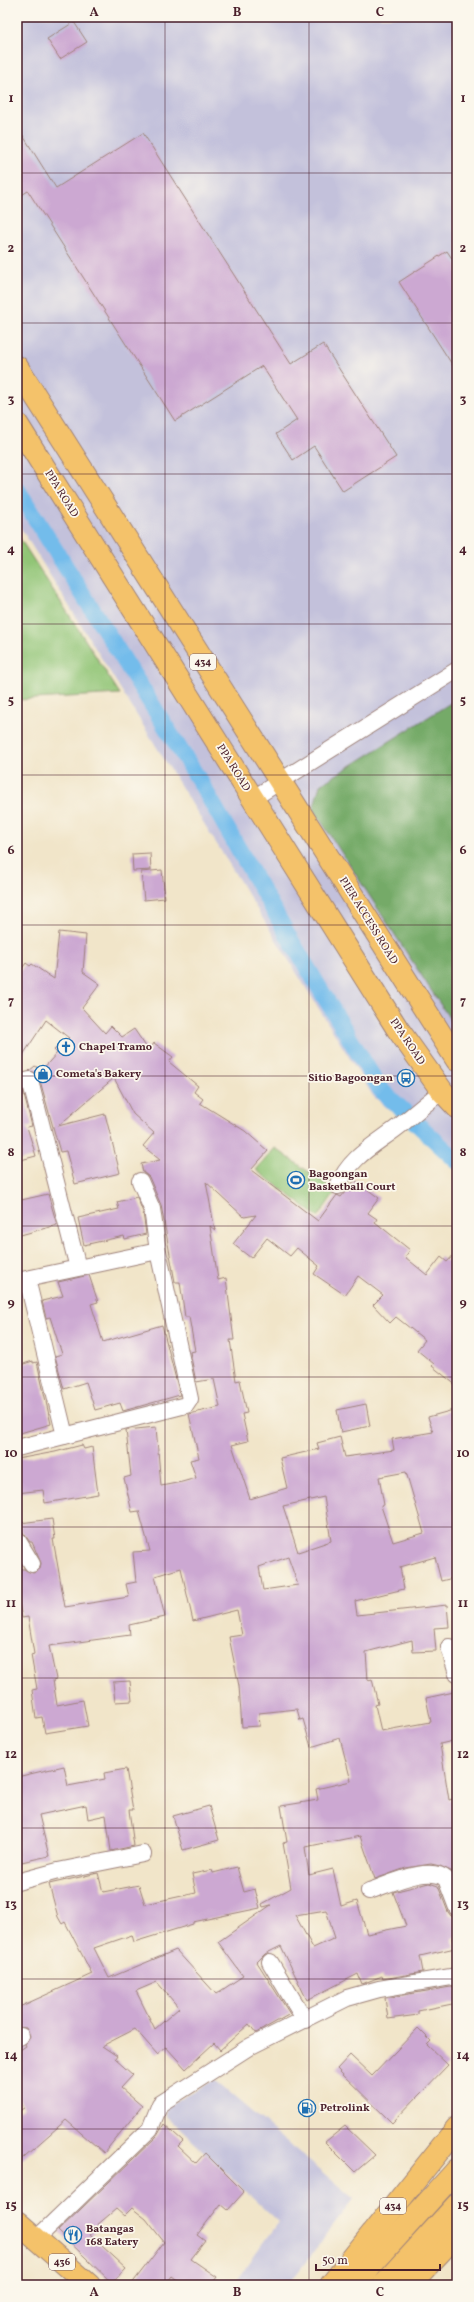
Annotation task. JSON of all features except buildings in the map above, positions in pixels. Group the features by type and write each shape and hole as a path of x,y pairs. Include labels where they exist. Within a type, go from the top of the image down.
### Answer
{"main road":[{"name":"434","path":"17,368 128,541 279,782"},
{"name":"PPA ROAD","path":"17,424 397,1028 442,1092 457,1107"},
{"name":"PIER ACCESS ROAD","path":"279,782 457,1060"},
{"name":"434","path":"331,2285 457,2128"},
{"name":"434","path":"357,2285 372,2264 457,2170"},
{"path":"384,2285 457,2205"},
{"name":"436","path":"17,2222 89,2285"},
{"path":"409,2285 457,2234"}],"street":[{"path":"252,799 457,670"},
{"path":"17,1083 30,1080 78,1268"},
{"path":"338,1186 344,1172 361,1153 442,1092"},
{"path":"17,1448 186,1406 190,1399 158,1251 152,1209 140,1181"},
{"path":"65,1436 22,1280 158,1251"},
{"path":"17,1539 32,1564"},
{"path":"449,1647 457,1674"},
{"path":"17,1882 58,1871 143,1854"},
{"path":"369,1891 413,1876 435,1874 446,1879 457,1908"},
{"path":"270,1962 305,2020"},
{"path":"36,2239 150,2129 160,2104 249,2047 364,1992 457,1976"}],"shaded area":[{"path":"17,17 457,17 457,1167 373,1096 17,522"},
{"path":"214,2080 354,2199 288,2285 233,2285 279,2222 166,2116 167,2107"}],"green space":[{"path":"17,534 120,694 17,700"},
{"path":"457,699 457,1030 313,809 320,785"},
{"name":"Bagoongan Basketball Court","path":"275,1148 336,1191 318,1217 256,1170"}],"waterway":[{"path":"17,489 199,780 293,944 380,1089 457,1161"}],"place":[{"name":"Chapel Tramo","path":"66,1047"},
{"name":"Cometa's Bakery","path":"43,1074"},
{"name":"Sitio Bagoongan","path":"406,1078"},
{"name":"Bagoongan Basketball Court","path":"296,1180"},
{"name":"Petrolink","path":"307,2108"},
{"name":"Batangas 168 Eatery","path":"73,2235"}]}
